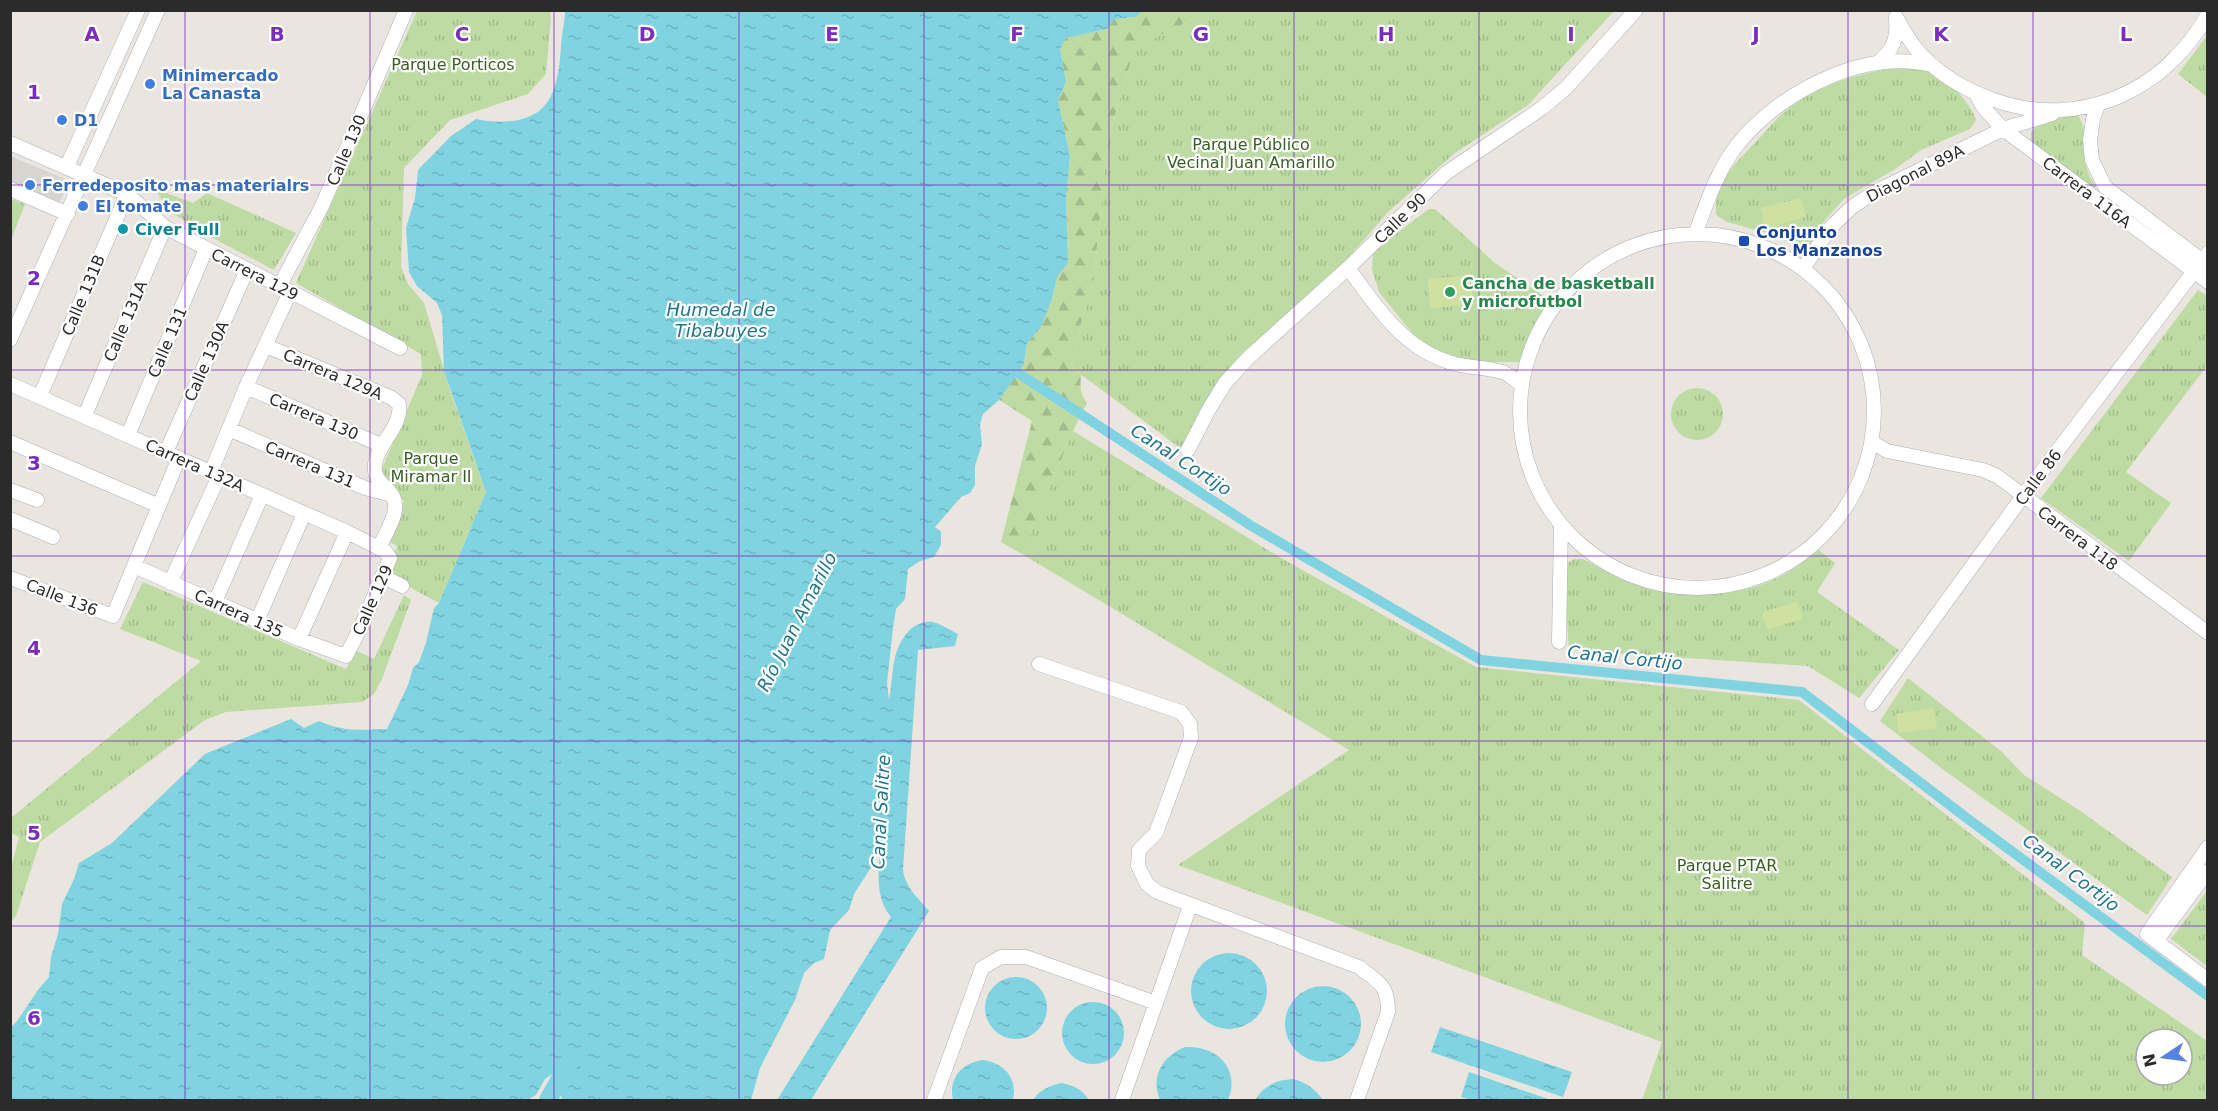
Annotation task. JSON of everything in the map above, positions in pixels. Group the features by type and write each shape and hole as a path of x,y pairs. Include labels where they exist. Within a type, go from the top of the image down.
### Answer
{"street":[{"path":"67,166 138,10"},
{"path":"10,340 15,319 68,214 159,10"},
{"name":"Calle 130","path":"171,583 215,474 229,429 266,346 285,290 406,10"},
{"name":"Calle 90","path":"1188,450 1208,411 1226,383 1248,358 1348,268 1446,173 1542,108 1566,88 1636,10"},
{"path":"1875,64 1886,56 1894,44 1897,31 1894,14"},
{"name":"Diagonal 89A","path":"1894,14 1918,51 1932,65 1951,80 1976,94 2012,106 2040,110 2068,110"},
{"name":"Diagonal 89A","path":"1803,269 1830,228 1852,207 1873,193 2003,129 2068,110 2098,105 2131,91 2156,76 2178,56 2197,33 2208,14"},
{"path":"1696,232 1713,183 1742,139 1780,104 1825,78 1875,64 1904,61 1932,65"},
{"name":"Carrera 116A","path":"1976,94 1992,118 2003,129 2202,262"},
{"name":"Carrera 116A","path":"2098,105 2092,119 2090,140 2092,160 2105,187 2202,262 2208,282"},
{"path":"2003,129 2012,116 2012,106"},
{"name":"Carrera 129","path":"10,142 127,194 165,228 400,348"},
{"path":"10,189 68,214"},
{"name":"Calle 131B","path":"40,396 127,194"},
{"name":"Calle 131A","path":"85,415 165,228"},
{"path":"1696,232 1754,244 1803,269 1831,296 1853,328 1867,365 1874,403 1872,442 1861,480 1841,515 1821,537 1782,567 1745,582 1705,588 1670,586 1636,577 1608,564 1561,525 1541,494 1527,459 1520,422 1522,385 1532,344 1552,307 1580,276 1622,251 1654,237 1696,232"},
{"name":"Calle 131","path":"128,435 206,249"},
{"name":"Calle 86","path":"1872,704 2023,496 2202,262"},
{"path":"1348,268 1387,321 1406,340 1423,351 1452,364 1504,372 1522,385"},
{"name":"Calle 130A","path":"113,616 159,506 172,455 247,270"},
{"name":"Carrera 129A","path":"266,346 392,398 399,404 396,422 381,445"},
{"name":"Carrera 132A","path":"10,384 85,415 379,548"},
{"name":"Carrera 130","path":"246,387 381,445"},
{"name":"Carrera 131","path":"229,429 365,488 392,495"},
{"path":"10,442 159,506"},
{"name":"Carrera 118","path":"1872,442 1887,451 1983,470 1996,476 2208,633"},
{"path":"379,548 395,510 396,502 375,475 375,463 381,445"},
{"path":"10,490 37,500"},
{"path":"215,603 262,495"},
{"path":"257,621 304,513"},
{"path":"10,519 53,537"},
{"path":"1559,642 1561,525"},
{"path":"299,639 346,532"},
{"name":"Calle 129","path":"346,656 361,627 390,558 385,551 379,548"},
{"name":"Carrera 135","path":"134,566 299,639 346,656"},
{"path":"382,576 402,586"},
{"name":"Calle 136","path":"10,578 113,616"},
{"path":"1039,664 1181,712 1190,724 1191,738 1156,833 1151,841 1141,846 1138,856 1138,866 1147,884 1157,892 1190,906 1359,968 1382,986 1388,997 1388,1012 1357,1101"},
{"path":"2208,847 2147,934 2208,980"},
{"path":"2156,941 2208,871"},
{"path":"1122,1101 1190,906"},
{"path":"934,1101 982,968 1001,957 1026,957 1156,1003"}],"green space":[{"name":"Parque Porticos","path":"417,11 550,11 551,18 546,74 528,94 450,120 404,168 401,267 408,284 424,303 450,390 486,492 439,603 385,574 397,546 386,540 404,501 378,478 422,375 421,354 296,283"},
{"path":"1143,11 1211,11 1135,47 1108,138 1093,285 1080,327 1072,368 1081,375 1081,389 1087,403 1022,554 1001,542 1032,421 999,400 1024,363 1027,343 1041,327 1052,299 1057,277 1068,263 1066,199 1070,156 1058,100 1066,82 1060,49 1065,38 1107,29 1114,19 1135,17"},
{"name":"Parque Público Vecinal Juan Amarillo","path":"1211,11 1614,11 1528,105 1455,153 1388,212 1333,276 1275,326 1183,450 1072,368 1080,327 1093,285 1108,138 1135,47"},
{"path":"2207,36 2207,97 2178,74"},
{"path":"1896,68 1926,70 1941,77 1969,105 1976,120 1970,129 1921,150 1895,169 1844,199 1825,220 1811,242 1804,246 1727,222 1716,215 1718,193 1726,176 1782,114 1794,104 1836,83"},
{"path":"2077,114 2084,132 2087,168 2096,186 2092,191 2031,143 2031,133 2037,124"},
{"path":"155,189 193,203 207,193 296,233 274,270 207,235 169,211"},
{"path":"1801,198 1806,217 1766,228 1761,208"},
{"path":"11,199 25,204 11,240"},
{"path":"1429,209 1435,209 1495,263 1546,298 1522,362 1466,362 1431,349 1412,333 1379,292 1372,269 1373,254"},
{"name":"Cancha de basketball y microfutbol","path":"1471,275 1473,305 1430,308 1428,279"},
{"path":"2198,290 2207,296 2207,366 2126,472 2171,503 2129,561 2041,498"},
{"path":"1697,388 1711,392 1719,400 1723,414 1719,428 1711,436 1697,440 1683,436 1675,428 1671,414 1675,400 1683,392"},
{"name":"Parque PTAR Salitre","path":"1073,431 1281,558 1476,667 1799,700 2085,923 2082,955 2187,1027 2134,1027 2134,1087 2194,1087 2194,1032 2207,1041 2207,1100 1642,1100 1662,1042 1178,865 1349,750 1022,554"},
{"path":"1819,550 1835,563 1817,592 1899,650 1859,698 1808,666 1569,650 1565,595 1568,563 1574,559 1583,559 1624,579 1655,589 1711,594 1765,583 1791,570"},
{"path":"143,582 346,669 355,650 374,659 404,595 411,600 382,679 374,694 362,702 226,712 205,720 40,842 16,916 11,921 11,868 19,837 11,833 11,818 201,661 120,629"},
{"path":"1797,602 1803,619 1767,629 1762,612"},
{"path":"1908,678 2002,752 2024,775 2079,810 2172,877 2147,915 1945,771 1880,721"},
{"path":"1934,708 1937,728 1899,733 1896,714"},
{"path":"2207,891 2208,966 2171,939"}],"shaded area":[{"path":"11,156 69,181 59,204 11,183"}],"water":[{"name":"Humedal de Tibabuyes","path":"565,11 1143,11 1135,17 1114,19 1107,29 1066,38 1060,49 1066,82 1058,100 1070,156 1066,199 1068,263 1057,277 1052,299 1041,327 1027,343 1024,363 999,400 983,414 980,424 982,444 975,466 975,485 970,493 961,497 935,527 941,532 941,545 934,557 920,561 908,569 905,599 896,609 887,683 889,700 895,657 909,630 921,623 932,622 958,634 955,646 918,650 903,869 909,887 929,911 811,1100 777,1100 891,917 880,895 882,818 876,835 870,869 854,894 849,910 830,930 824,959 814,963 804,973 795,1000 760,1068 751,1100 562,1100 560,1089 552,1074 545,1079 536,1095 527,1100 11,1100 11,1027 49,977 62,904 79,863 112,843 205,754 291,719 304,728 319,721 344,729 387,729 408,685 413,668 419,662 434,608 439,603 486,492 444,371 442,315 437,303 417,286 409,272 406,228 415,198 418,170 451,136 476,119 494,122 513,121 531,116 545,105 557,78"},
{"path":"1229,953 1243,956 1256,964 1264,977 1267,991 1264,1005 1256,1018 1243,1026 1229,1029 1215,1026 1202,1018 1194,1005 1191,991 1194,977 1202,964 1215,956"},
{"path":"1010,977 1022,977 1038,986 1045,996 1047,1008 1045,1020 1038,1030 1022,1039 1010,1039 999,1034 990,1025 985,1014 985,1002 990,991 999,982"},
{"path":"1323,986 1337,989 1350,997 1358,1010 1361,1024 1358,1038 1350,1051 1337,1059 1323,1062 1309,1059 1296,1051 1288,1038 1285,1024 1288,1010 1296,997 1309,989"},
{"path":"1087,1002 1099,1002 1115,1011 1122,1021 1124,1033 1122,1045 1115,1055 1099,1064 1087,1064 1076,1059 1067,1050 1062,1039 1062,1027 1067,1016 1076,1007"},
{"path":"1440,1027 1572,1072 1563,1097 1431,1052"},
{"path":"1185,1047 1207,1050 1223,1061 1229,1069 1231,1078 1228,1100 1160,1100 1157,1083 1160,1068 1170,1056"},
{"path":"983,1060 997,1064 1008,1073 1013,1085 1013,1100 953,1100 953,1085 958,1073 969,1064"},
{"path":"1469,1072 1551,1100 1472,1100 1461,1097"},
{"path":"1293,1079 1310,1086 1323,1100 1255,1100 1271,1085"},
{"path":"1061,1083 1077,1088 1089,1100 1033,1100 1045,1089"}],"waterway":[{"name":"Canal Cortijo","path":"1018,373 1250,525 1481,660 1802,692 1968,819 2208,996"},
{"name":"Río Juan Amarillo","path":"548,1100 569,1063"}],"place":[{"name":"Minimercado La Canasta","path":"150,84"},
{"name":"D1","path":"62,120"},
{"name":"Ferredeposito mas materialrs","path":"30,185"},
{"name":"El tomate","path":"83,206"},
{"name":"Civer Full","path":"123,229"},
{"name":"Conjunto Los Manzanos","path":"1744,241"},
{"name":"Cancha de basketball y microfutbol","path":"1450,292"}],"park label":[{"name":"Parque Miramar II","path":"431,467"}],"water label":[{"name":"Canal Salitre","path":"881,812"}]}
